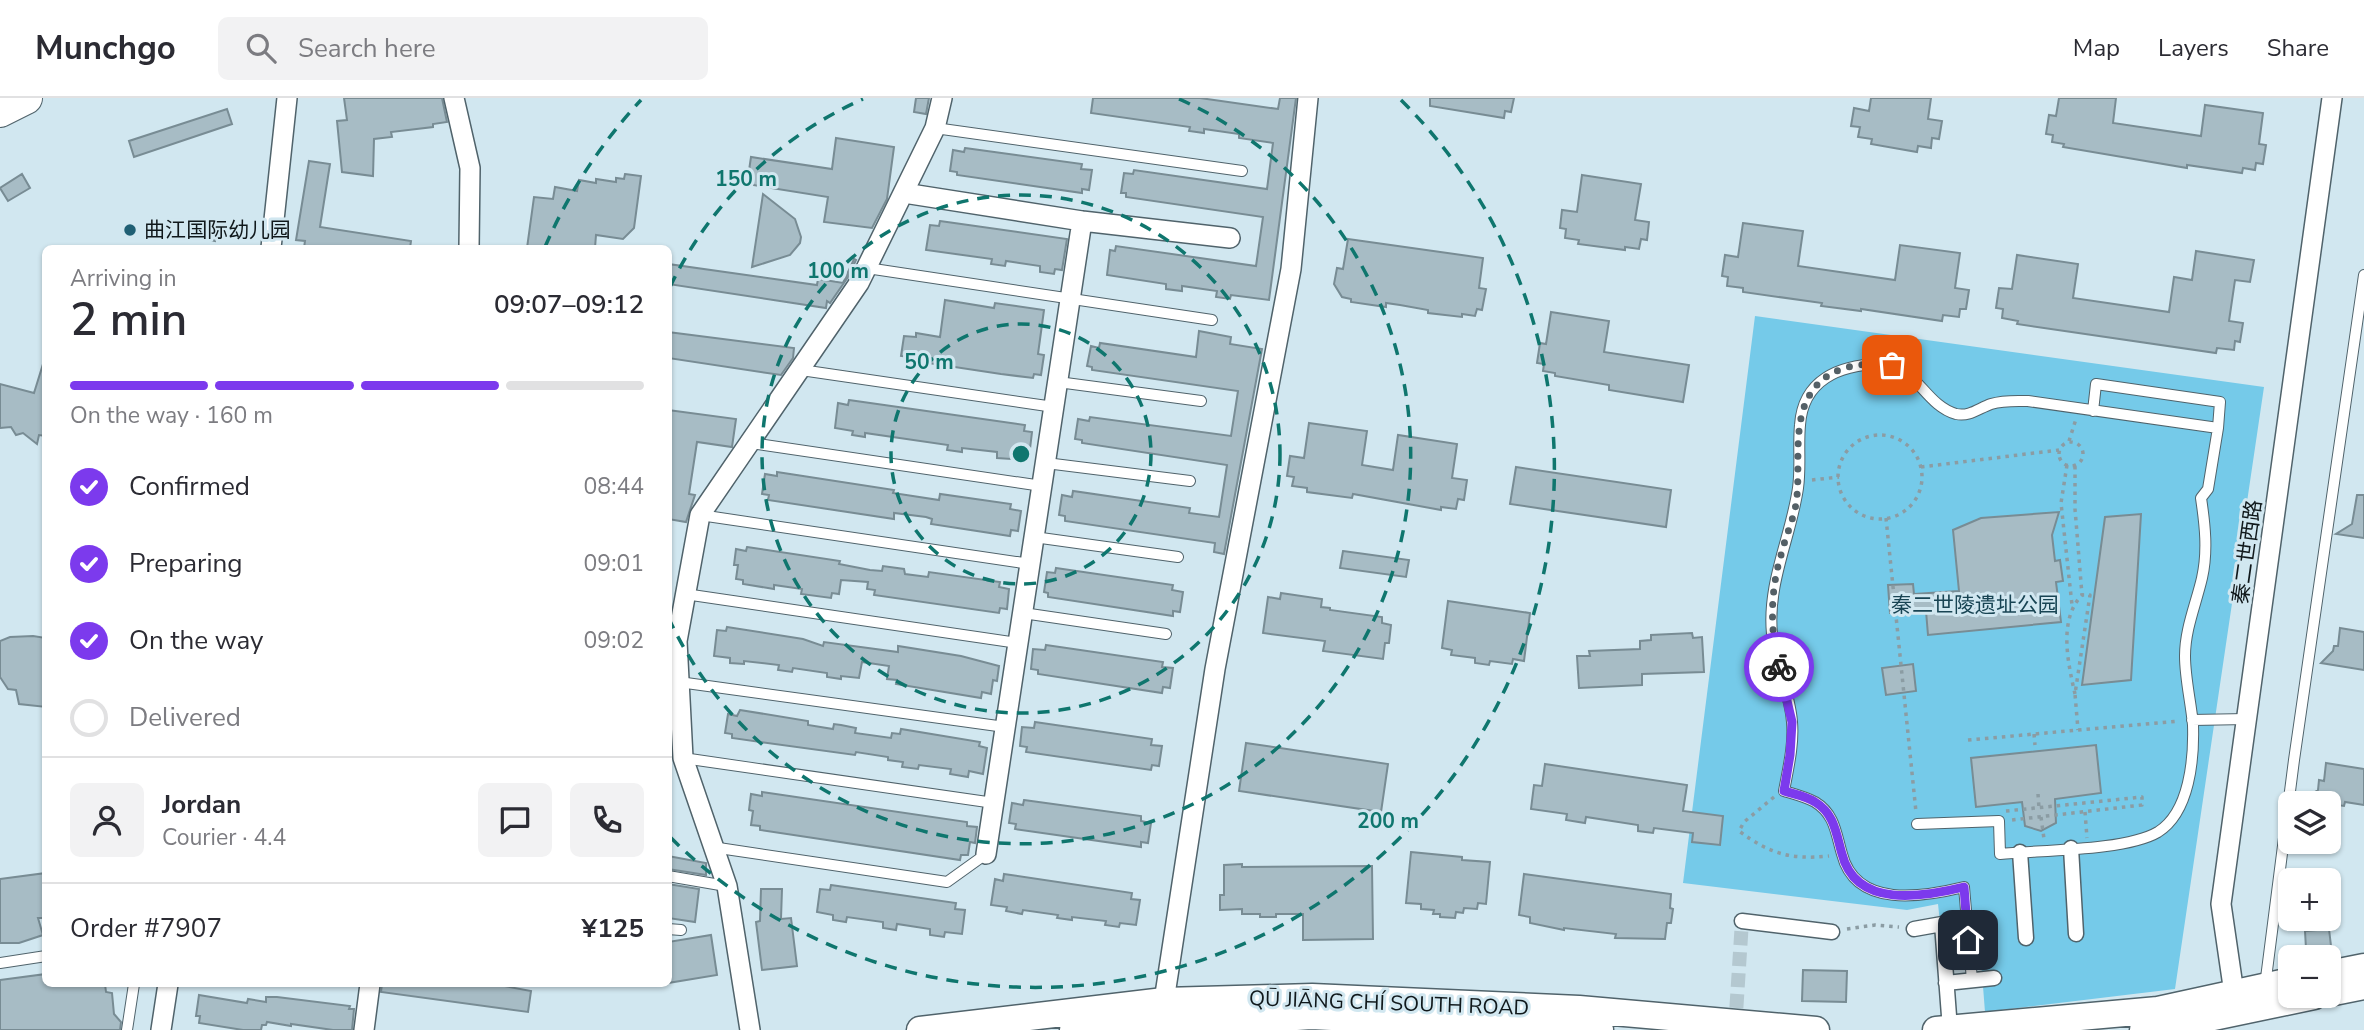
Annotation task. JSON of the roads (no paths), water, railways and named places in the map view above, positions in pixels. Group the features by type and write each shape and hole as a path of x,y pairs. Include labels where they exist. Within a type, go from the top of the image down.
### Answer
{"highway":[{"path":"0,111 26,98"}],"main road":[{"path":"2341,972 2364,967"},
{"path":"2143,1030 2161,1028 2278,984"},
{"path":"2341,991 2364,986"},
{"name":"QŪ JIĀNG CHÍ SOUTH ROAD","path":"1073,1030 1325,997 1579,1009 1816,1030"},
{"path":"1943,1029 2278,999"},
{"name":"QŪ JIĀNG CHÍ SOUTH ROAD","path":"920,1030 1165,1019 1311,1016 1600,1030"}],"street":[{"path":"271,245 287,98"},
{"path":"454,98 470,168 469,245"},
{"path":"750,1030 727,886 683,758 677,641 700,515 859,283 935,128 942,98"},
{"path":"1165,1019 1215,669 1291,269 1308,98"},
{"name":"秦二世西路","path":"2235,1002 2221,904 2332,98"},
{"path":"904,193 1082,221 1230,238"},
{"path":"986,854 1082,221"},
{"path":"2071,848 2076,934"},
{"path":"2020,852 2026,938"},
{"path":"1914,929 1966,920"},
{"path":"1742,921 1832,932"},
{"path":"1942,924 1946,983 1943,1029"},
{"path":"1946,983 1994,978"},
{"path":"160,1030 167,987"},
{"path":"364,1030 370,987"}],"lane":[{"path":"935,128 1242,171"},
{"path":"867,268 1212,320"},
{"path":"2281,945 2294,760 2364,275"},
{"path":"1972,980 1964,887 1918,896 1876,892 1860,883 1848,869 1834,822 1827,813 1815,802 1784,791 1792,722 1772,634 1772,611 1780,556 1795,509 1802,410 1818,384 1830,373 1839,369 1879,363 1892,365 1911,376 1929,397 1955,413 1966,415 2007,401 2218,428"},
{"path":"801,370 1054,408"},
{"path":"1058,382 1201,401"},
{"path":"1917,824 1998,817 2000,854 2112,845 2148,836 2160,830 2176,813 2183,798 2192,752 2192,720 2185,654 2203,576 2206,529 2201,498 2208,489 2221,401 2096,384 2093,411"},
{"path":"751,443 1042,486"},
{"path":"1046,463 1190,481"},
{"path":"700,515 1030,564"},
{"path":"1034,537 1178,556"},
{"path":"685,594 1018,643"},
{"path":"1023,613 1166,634"},
{"path":"679,682 1005,727"},
{"path":"2192,720 2247,719"},
{"path":"683,758 994,803"},
{"path":"712,846 947,882 986,854"},
{"path":"672,877 727,886"},
{"path":"672,929 681,930"},
{"path":"0,963 42,958"},
{"path":"127,1030 134,987"}],"tunnel":[{"path":"1735,1029 1742,921"}],"place":[{"name":"曲江国际幼儿园","path":"130,230"}],"park label":[{"name":"秦二世陵遗址公园","path":"1975,605"}]}
